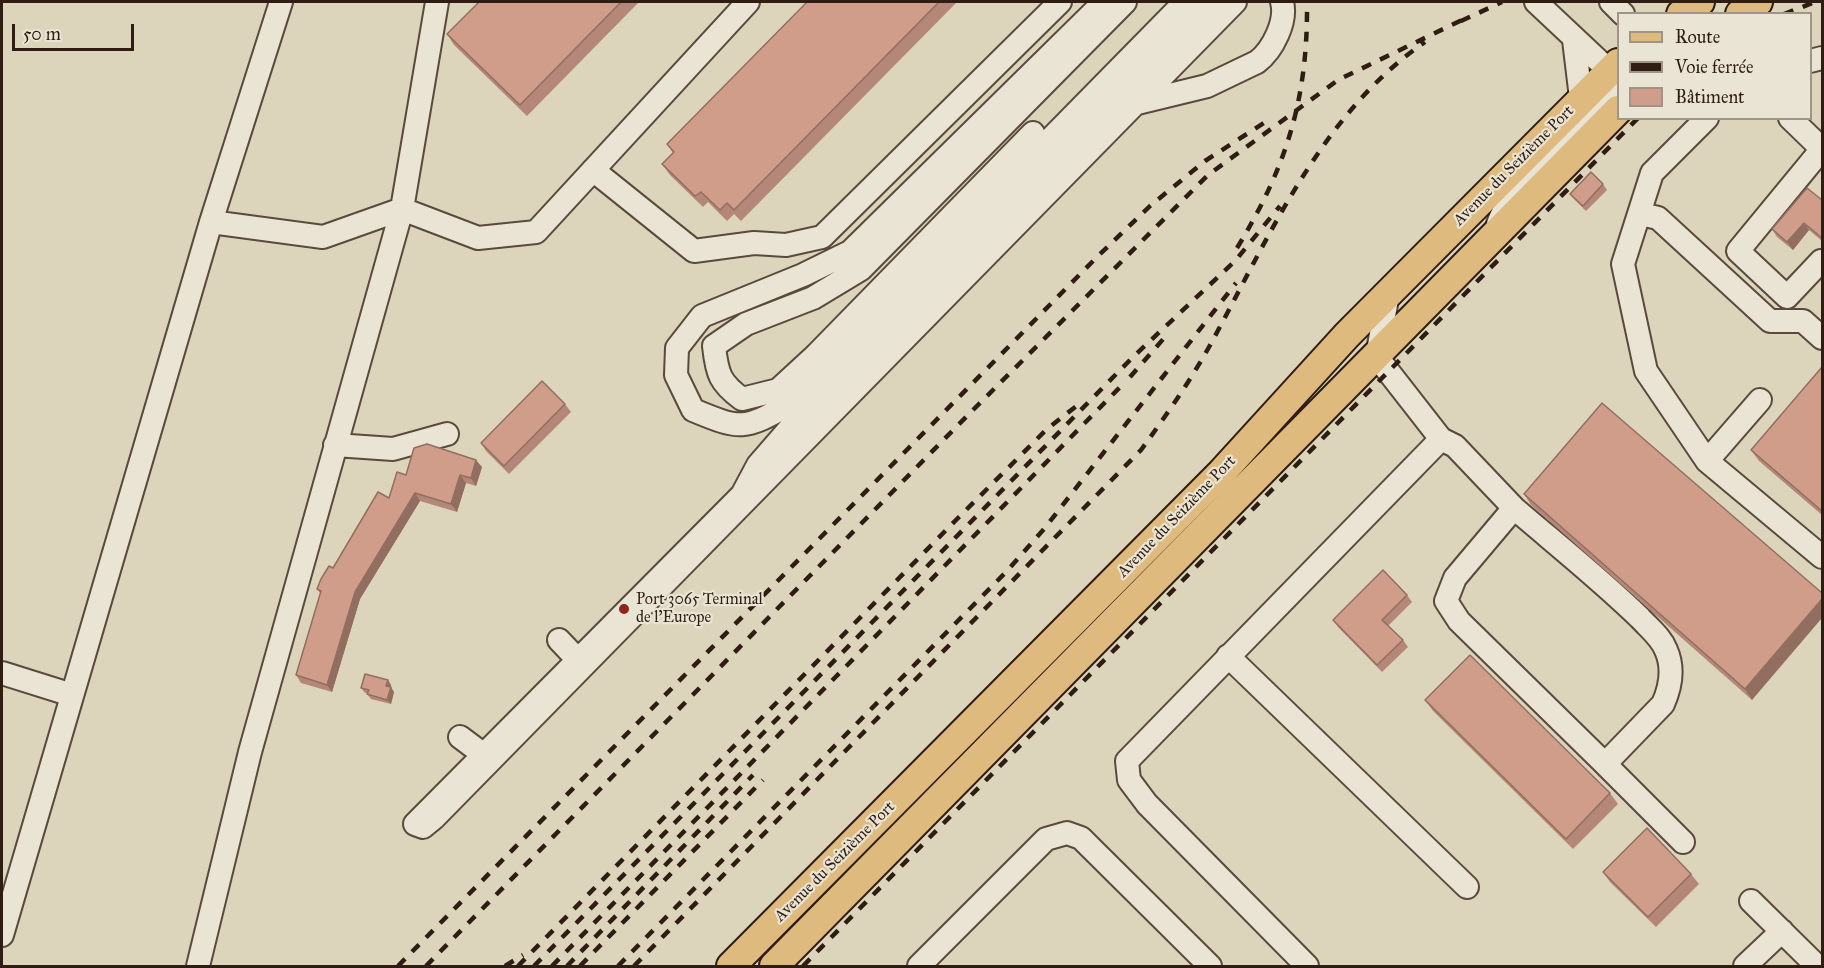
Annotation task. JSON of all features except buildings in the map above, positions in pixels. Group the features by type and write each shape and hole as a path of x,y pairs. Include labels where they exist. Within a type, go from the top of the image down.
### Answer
{"main road":[{"path":"1684,12 1700,2"},
{"path":"1743,12 1758,2"},
{"name":"Avenue du Seizième Port","path":"731,966 1222,472 1388,293 1581,98 1617,71"},
{"name":"Avenue du Seizième Port","path":"774,966 1617,111"}],"lane":[{"path":"2,935 211,222 281,2"},
{"path":"198,966 250,752 334,445 402,209 437,2"},
{"path":"211,222 323,237 402,209 478,238 536,231 748,2"},
{"path":"593,170 694,251 754,243 786,245 822,237 1060,2"},
{"path":"1104,2 850,252 803,275 702,316 677,348 676,375 693,410 732,426 755,424 790,404 1185,2"},
{"path":"1125,2 861,269 813,298 746,324 714,346 716,369 725,387 742,399 778,390 816,355 1163,2"},
{"path":"1210,2 791,427 758,465 743,498 415,825 423,827 434,818 743,498 1235,2"},
{"path":"1133,104 1207,86 1257,62 1264,57 1283,20 1282,2"},
{"path":"1536,2 1574,40 1617,71"},
{"path":"1554,2 1617,71"},
{"path":"1574,40 1581,98"},
{"path":"1492,240 1502,211 1519,185 1617,71"},
{"path":"1705,120 1652,173 1641,214 1623,264 1646,371 1707,461 1822,557"},
{"path":"1792,120 1822,149 1738,251 1787,297 1821,261"},
{"path":"1641,214 1658,218 1770,321 1803,321 1822,338"},
{"path":"1388,293 1377,357 1441,439 1455,446 1514,508 1626,605 1665,647 1671,662 1671,677 1663,704 1605,764"},
{"path":"1707,461 1760,400"},
{"path":"334,445 393,448 447,434"},
{"path":"1307,966 1147,804 1129,780 1127,761 1441,439"},
{"path":"1514,508 1455,578 1446,601 1459,621 1683,842"},
{"path":"559,640 578,660"},
{"path":"1228,656 1467,887"},
{"path":"2,673 72,695"},
{"path":"460,737 484,754"},
{"path":"919,966 1046,839 1067,833 1081,838 1210,966"},
{"path":"1751,901 1817,966"},
{"path":"1746,966 1782,931"}],"railway":[{"path":"1237,248 1269,188 1291,130 1304,69 1307,2"},
{"path":"1461,21 1502,2"},
{"path":"1789,12 1815,2"},
{"path":"426,966 967,416 1208,175 1338,80 1466,18"},
{"path":"634,966 1141,450 1201,360 1276,222 1326,142 1355,105 1388,71 1425,42"},
{"path":"398,966 1098,256 1150,206 1205,161 1270,119"},
{"path":"803,966 1636,120"},
{"path":"534,966 1133,357 1235,261 1280,206"},
{"path":"618,966 1007,571 1044,529 1236,283"},
{"path":"1130,377 1165,337"},
{"path":"552,966 1126,381"},
{"path":"518,966 958,518 1047,429 1079,404"},
{"path":"567,966 753,775"},
{"path":"580,966 763,780"},
{"path":"505,966 523,955"}],"place":[{"name":"Port 3065 Terminal de l'Europe","path":"624,609"}]}
